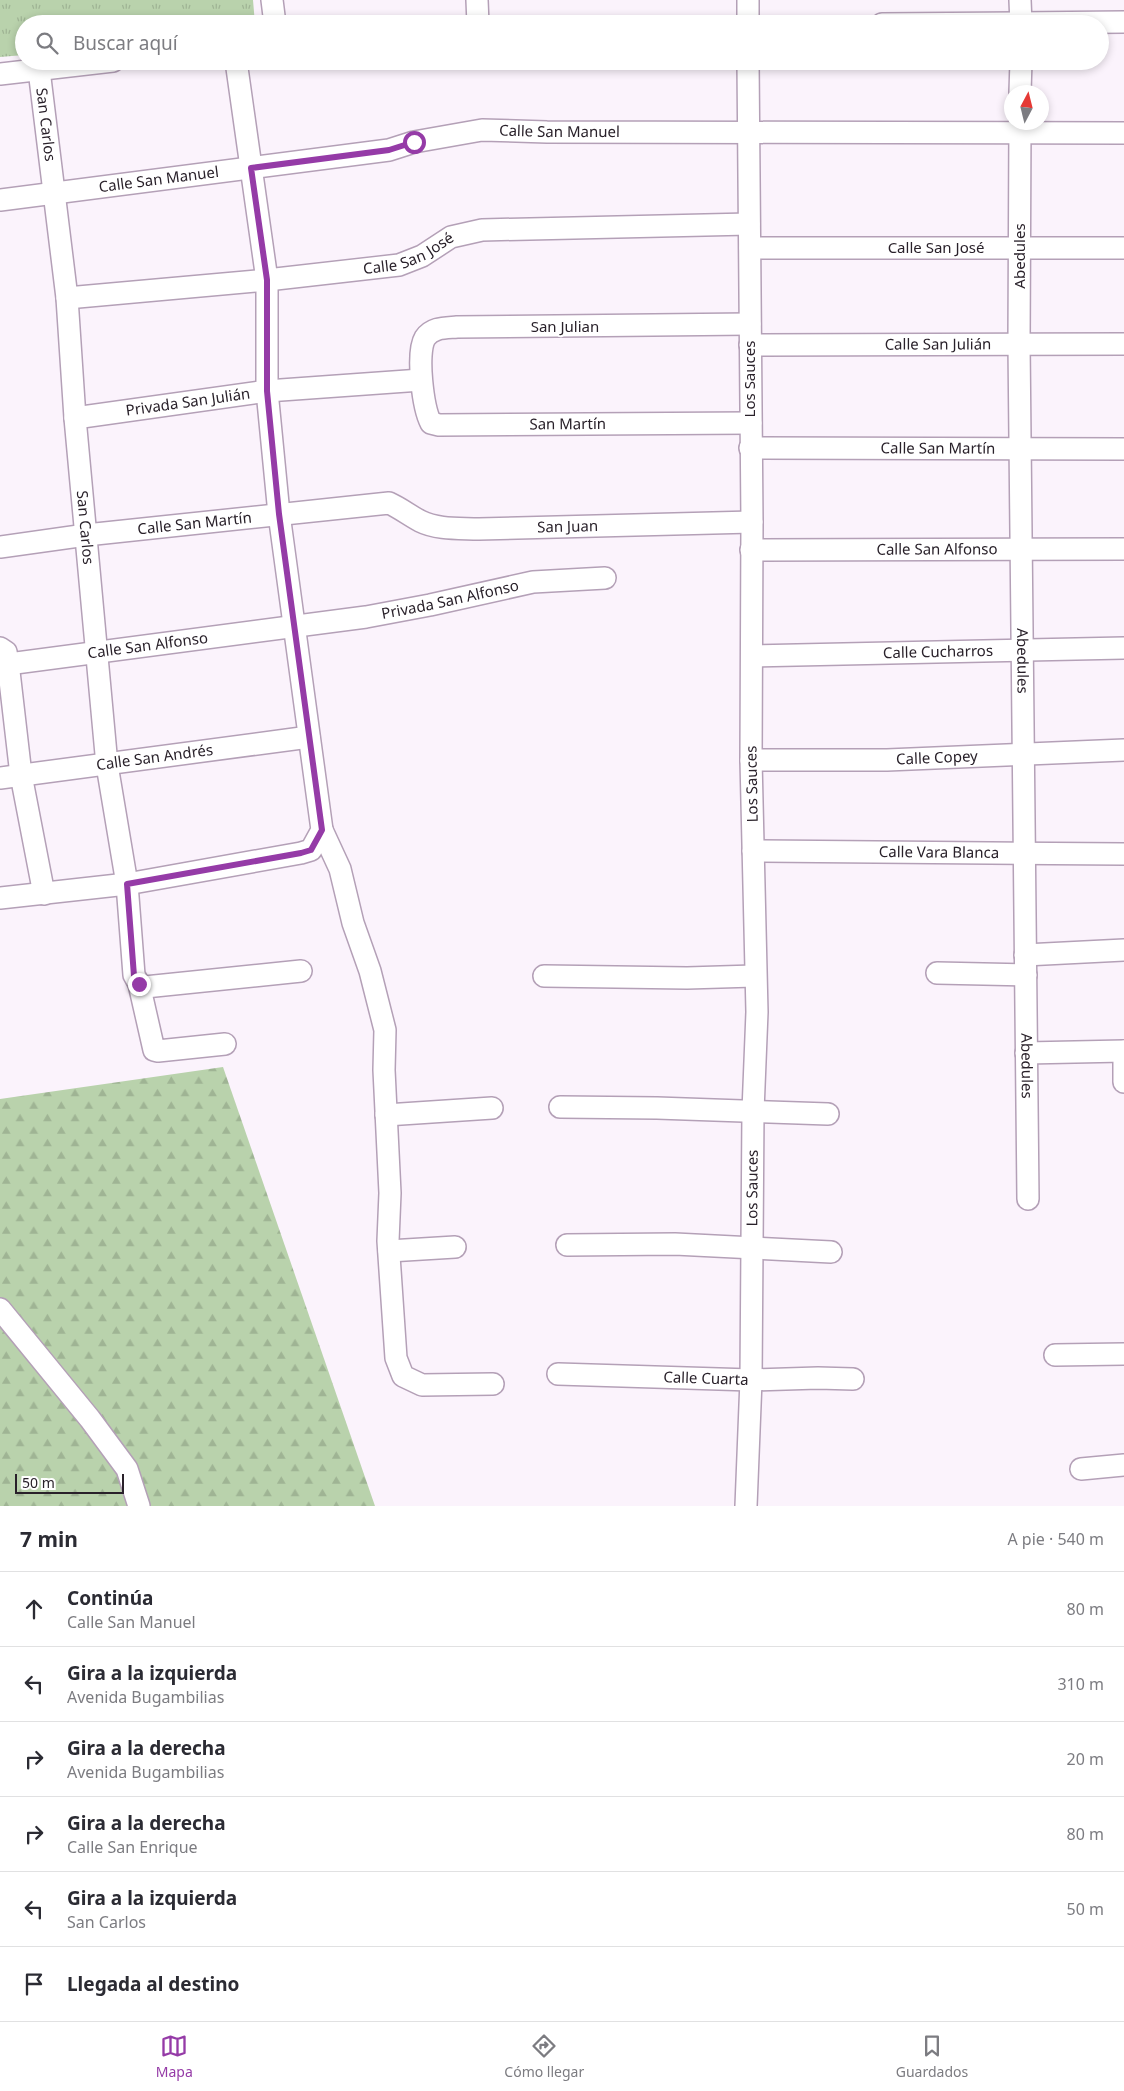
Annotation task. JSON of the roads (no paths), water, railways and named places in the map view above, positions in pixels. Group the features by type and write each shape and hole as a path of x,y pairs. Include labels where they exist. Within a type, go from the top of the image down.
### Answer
{"street":[{"path":"272,0 274,15"},
{"path":"477,0 478,15"},
{"path":"748,0 748,15"},
{"path":"1020,0 1021,15"},
{"path":"1109,22 1124,22"},
{"path":"0,74 39,70"},
{"name":"San Carlos","path":"39,70 67,298 75,418 106,764 127,884 134,976 139,984 154,1050 225,1044"},
{"path":"237,70 267,280 267,391 279,514 322,830 340,869 353,924 370,971 385,1030 386,1115 390,1192 389,1251 396,1358 403,1376 422,1384 493,1384"},
{"name":"Los Sauces","path":"746,1506 751,1380 753,1111 757,1012 754,976 751,760 752,522 748,70"},
{"path":"1020,85 1021,70"},
{"name":"Calle San Manuel","path":"0,200 389,150 414,142 482,130 547,132 749,132 1004,127"},
{"name":"Calle San Manuel","path":"1049,128 1124,132"},
{"name":"Abedules","path":"1020,130 1019,344 1028,1199"},
{"name":"Calle San José","path":"67,298 267,280 398,265 422,256 451,237 482,230 750,224"},
{"name":"Calle San José","path":"750,248 1124,248"},
{"name":"San Julian","path":"421,380 422,348 426,338 436,329 458,327 750,324"},
{"name":"Calle San Julián","path":"750,345 1124,344"},
{"name":"Privada San Julián","path":"75,418 267,391 421,380"},
{"name":"San Martín","path":"421,380 427,416 431,423 438,425 751,423"},
{"name":"Calle San Martín","path":"750,448 1124,449"},
{"name":"Calle San Martín","path":"0,547 86,535 389,503"},
{"name":"San Juan","path":"389,503 421,521 446,528 479,529 752,522"},
{"name":"Calle San Alfonso","path":"751,550 1124,549"},
{"name":"Privada San Alfonso","path":"295,626 430,605 533,582 605,578"},
{"name":"Calle San Alfonso","path":"3,659 96,652 295,626"},
{"name":"Calle Cucharros","path":"752,656 1022,652 1124,648"},
{"path":"3,659 10,777 44,894"},
{"name":"Calle San Andrés","path":"10,777 309,737"},
{"name":"Calle Copey","path":"751,760 887,760 1124,750"},
{"path":"0,898 127,884 301,853 311,850 322,830"},
{"name":"Calle Vara Blanca","path":"753,852 1024,855 1124,854"},
{"path":"937,973 1025,965 1124,950"},
{"path":"139,984 145,987 301,971"},
{"path":"544,976 687,978 754,976"},
{"path":"1026,1053 1124,1050 1124,1082"},
{"path":"560,1107 828,1114"},
{"path":"386,1115 492,1108"},
{"path":"568,1245 675,1244 831,1252"},
{"path":"389,1251 455,1246"},
{"path":"0,1308 90,1419 127,1469 139,1506"},
{"path":"1055,1355 1124,1354"},
{"name":"Calle Cuarta","path":"558,1374 751,1380 853,1379"},
{"path":"1081,1469 1124,1465"}]}
